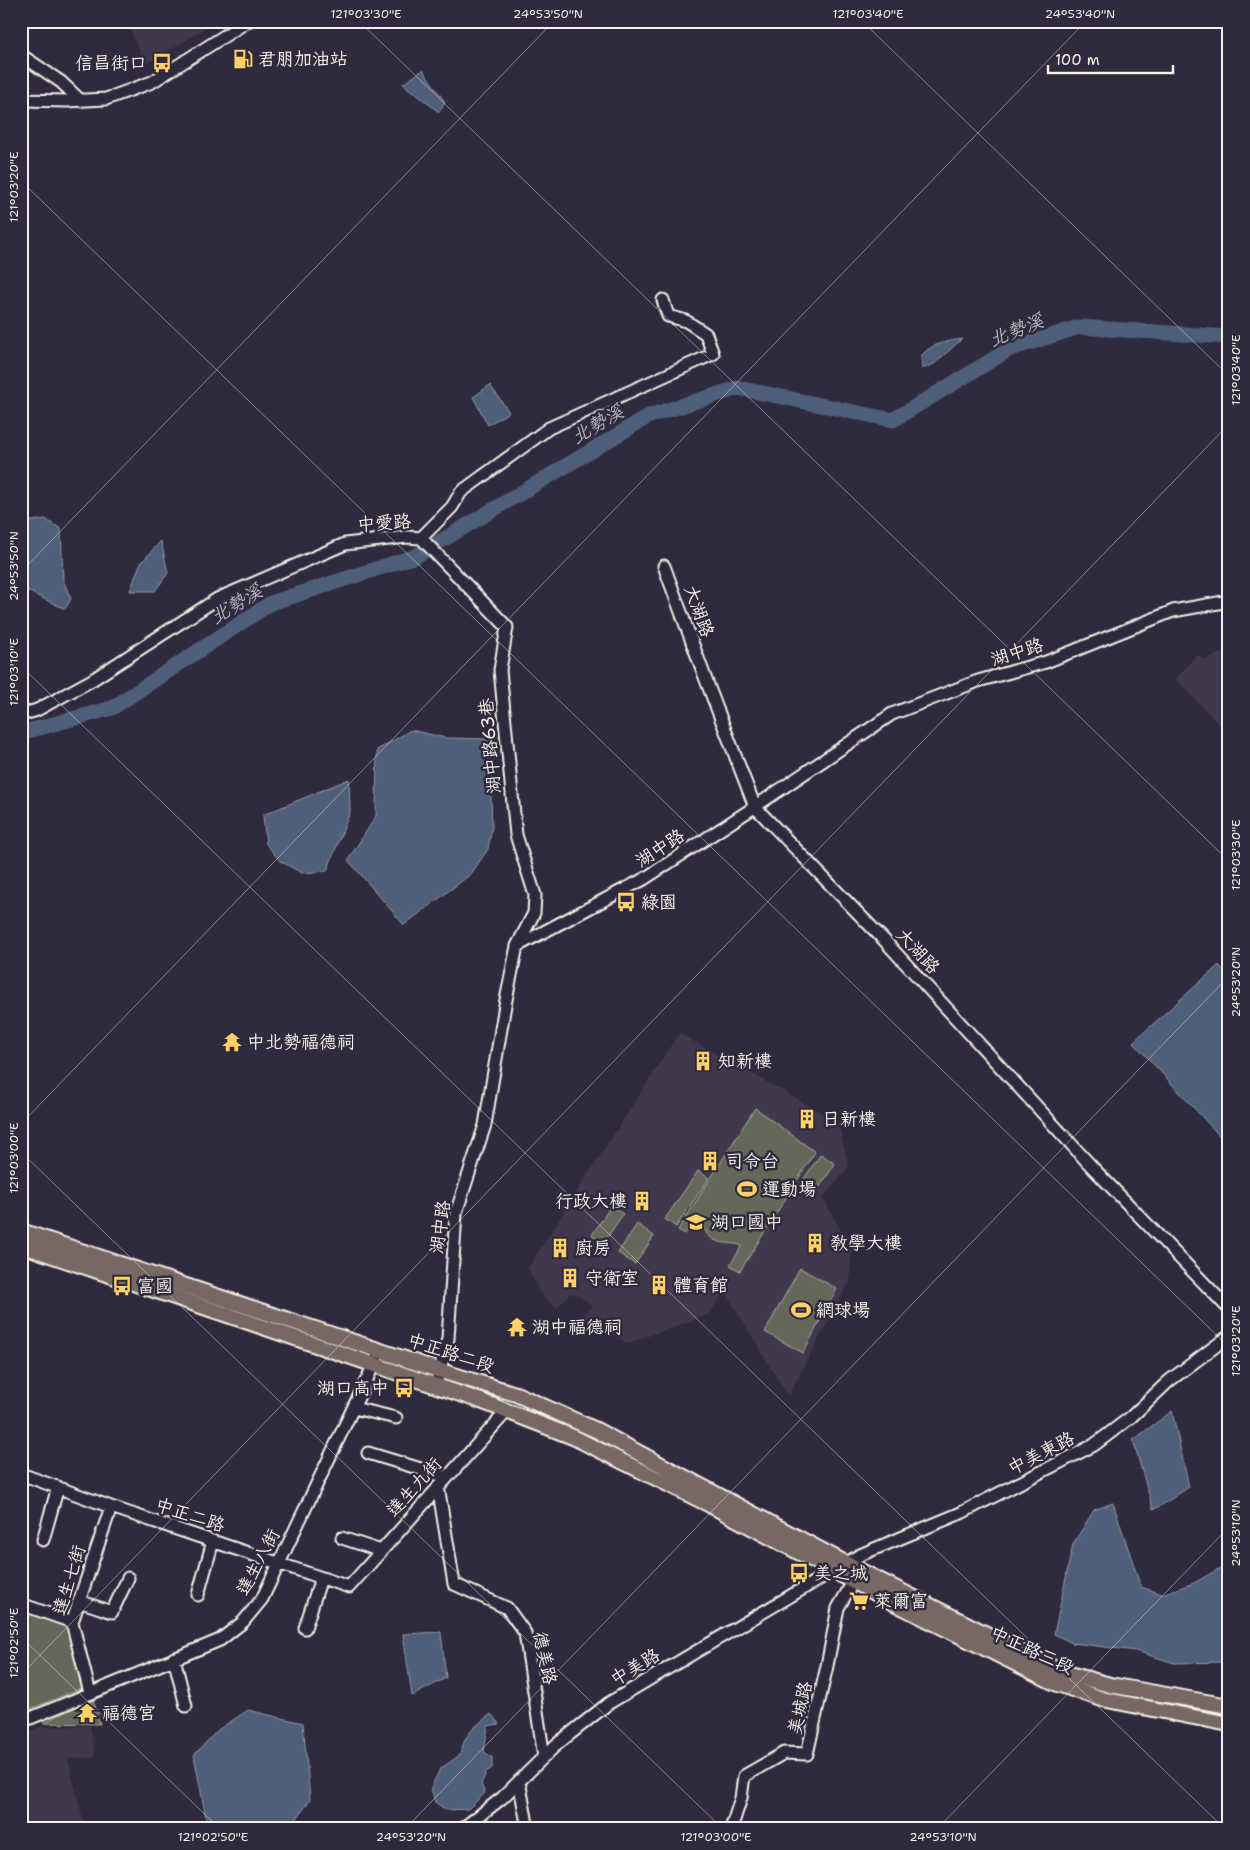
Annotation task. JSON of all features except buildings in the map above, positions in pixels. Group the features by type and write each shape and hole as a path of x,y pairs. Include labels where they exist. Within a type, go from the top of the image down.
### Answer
{"main road":[{"name":"中正路二段","path":"21,1231 441,1371 516,1394 596,1430 847,1564"},
{"name":"中正路二段","path":"21,1245 375,1364 507,1411 573,1437 710,1505 834,1571"},
{"name":"中正路三段","path":"847,1564 1062,1672 1110,1685 1229,1706"},
{"name":"中正路三段","path":"834,1571 1055,1683 1102,1699 1229,1724"}],"street":[{"path":"21,100 106,99 152,82 248,21"},
{"path":"21,54 61,82 81,100"},
{"name":"中愛路","path":"21,716 37,710 92,680 217,599 345,544 407,537 421,538 452,507 461,492 549,428 713,354 706,334 686,320 668,316 663,300"},
{"name":"湖中路63巷","path":"421,538 507,627 500,670 516,835 535,895 534,913 517,946"},
{"name":"大湖路","path":"664,566 755,807 884,940 1093,1168 1229,1309"},
{"name":"湖中路","path":"435,1385 441,1371 448,1339 456,1213 485,1125 517,946 644,879 755,807 892,714 978,681 1046,662 1173,611 1229,600"},
{"name":"中美東路","path":"847,1564 860,1555 961,1513 1094,1445 1131,1417 1169,1381 1229,1336"},
{"name":"達生八街","path":"21,1722 220,1640 243,1622 262,1599 380,1350"},
{"path":"354,1408 396,1418"},
{"name":"達生九街","path":"348,1588 507,1411"},
{"path":"368,1453 447,1476"},
{"name":"中正二路","path":"21,1474 110,1507 348,1588"},
{"name":"德美路","path":"438,1486 454,1584 506,1608 525,1633 544,1757"},
{"path":"43,1540 58,1487"},
{"name":"達生七街","path":"90,1693 72,1622 110,1507"},
{"path":"342,1538 381,1551"},
{"path":"198,1595 213,1541"},
{"name":"中美路","path":"462,1829 502,1798 544,1757 608,1703 847,1564"},
{"path":"79,1600 112,1612 128,1578"},
{"path":"305,1628 321,1578"},
{"name":"美城路","path":"732,1829 741,1798 744,1776 784,1753 807,1754 828,1666 838,1608 853,1582"},
{"path":"21,1604 72,1622"},
{"path":"174,1658 186,1706"},
{"path":"520,1780 528,1829"}],"shaded area":[{"path":"127,21 215,21 145,64"},
{"path":"1229,613 1229,659 1226,654 1222,614"},
{"path":"1223,652 1229,664 1229,735 1176,679 1197,654 1204,660"},
{"name":"湖口國中","path":"679,1033 838,1122 849,1167 823,1198 851,1249 850,1281 788,1396 724,1290 710,1314 628,1343 580,1319 592,1306 579,1296 570,1293 557,1308 540,1294 528,1268"},
{"path":"90,1726 95,1757 68,1759 85,1829 21,1829 21,1735 40,1727"}],"green space":[{"path":"755,1108 815,1152 740,1271 730,1265 742,1246 714,1240 706,1233 699,1219 696,1219 685,1234 678,1230"},
{"path":"821,1154 835,1164 815,1194 800,1184"},
{"path":"698,1171 709,1178 676,1227 665,1219"},
{"path":"611,1206 623,1214 604,1242 592,1235"},
{"path":"637,1224 654,1236 635,1264 618,1253"},
{"name":"網球場","path":"800,1268 837,1289 803,1353 765,1332"},
{"path":"21,1611 68,1627 84,1687 21,1713"},
{"path":"93,1699 100,1724 43,1723"}],"water":[{"path":"423,70 445,102 439,112 403,84"},
{"path":"962,339 934,364 922,369 921,356 930,348"},
{"path":"490,385 509,412 488,425 473,397"},
{"path":"45,519 61,529 63,580 71,599 65,609 21,588 21,526 26,522"},
{"path":"161,541 168,573 155,591 130,591 140,564"},
{"path":"411,730 446,738 489,739 492,827 488,849 471,874 404,925 348,860 376,816 377,750"},
{"path":"349,779 350,812 327,871 302,873 280,861 266,844 263,815"},
{"path":"1219,965 1229,976 1229,1146 1133,1042"},
{"path":"1172,1411 1189,1487 1153,1509 1133,1440"},
{"path":"1113,1503 1141,1587 1162,1594 1194,1583 1229,1563 1229,1662 1174,1663 1136,1651 1072,1643 1054,1634 1073,1544 1094,1510"},
{"path":"441,1632 446,1678 412,1696 403,1634"},
{"path":"248,1710 303,1723 310,1799 290,1829 208,1829 194,1755 218,1730"},
{"path":"491,1714 499,1724 488,1726 484,1752 492,1757 492,1768 486,1772 481,1784 485,1793 468,1809 446,1810 435,1802 431,1788 440,1769 460,1755 462,1747 471,1731"}],"waterway":[{"name":"北勢溪","path":"21,733 112,708 271,603 416,556 649,416 738,388 893,420 1010,349 1079,327 1229,337"}],"place":[{"name":"君朋加油站","path":"243,59"},
{"name":"信昌街口","path":"162,63"},
{"name":"綠園","path":"626,902"},
{"name":"中北勢福德祠","path":"232,1042"},
{"name":"知新樓","path":"703,1061"},
{"name":"日新樓","path":"807,1119"},
{"name":"司令台","path":"710,1161"},
{"name":"運動場","path":"747,1189"},
{"name":"行政大樓","path":"642,1201"},
{"name":"湖口國中","path":"696,1222"},
{"name":"教學大樓","path":"815,1243"},
{"name":"廚房","path":"560,1248"},
{"name":"守衛室","path":"570,1278"},
{"name":"體育館","path":"659,1285"},
{"name":"富國","path":"122,1286"},
{"name":"網球場","path":"801,1310"},
{"name":"湖中福德祠","path":"517,1327"},
{"name":"湖口高中","path":"404,1388"},
{"name":"美之城","path":"799,1573"},
{"name":"萊爾富","path":"859,1601"},
{"name":"福德宫","path":"87,1713"}]}
